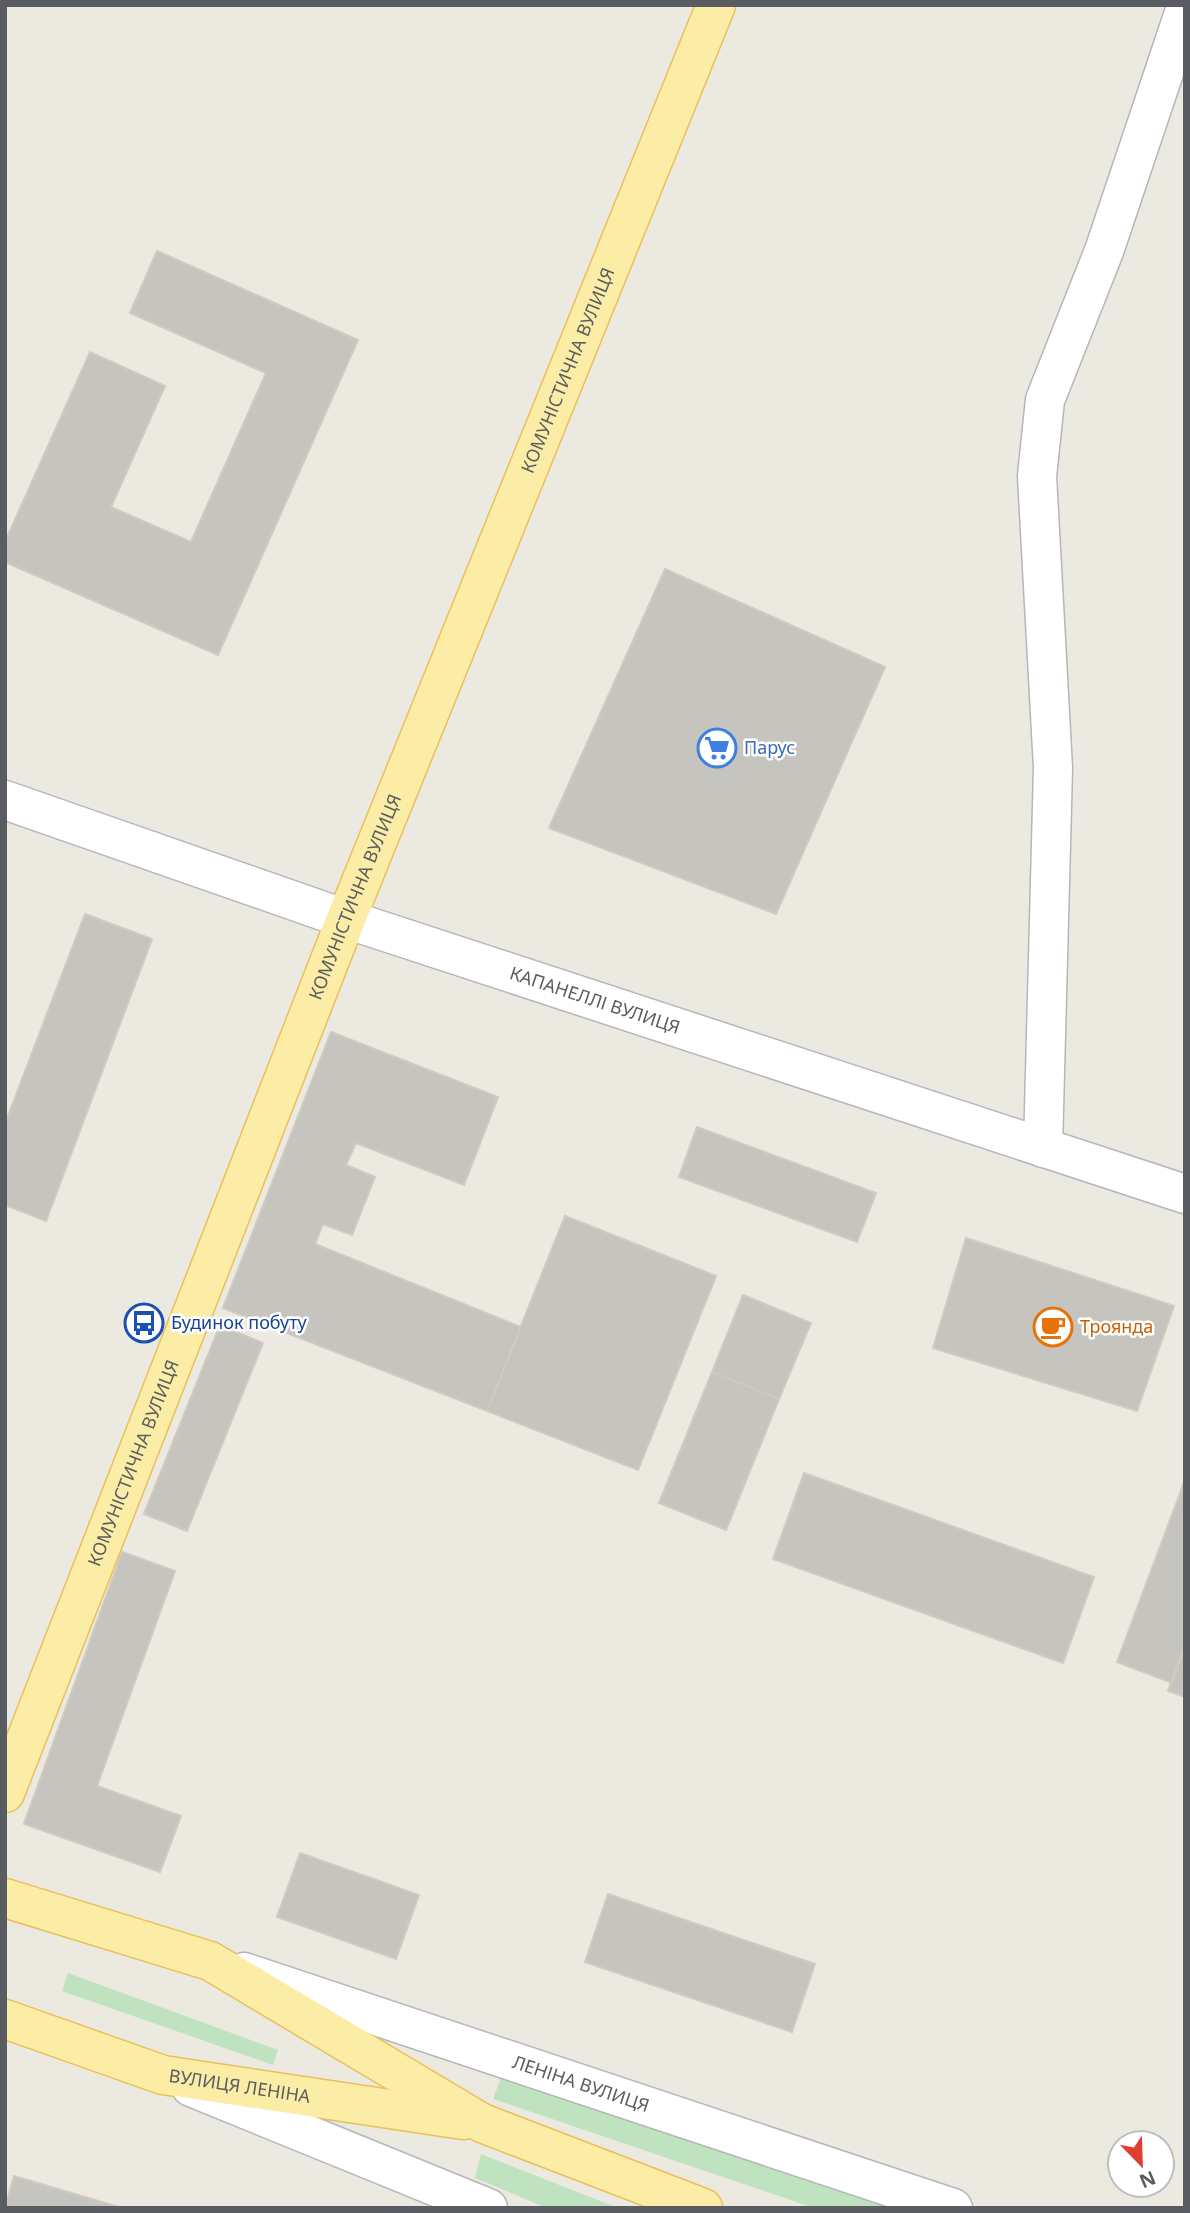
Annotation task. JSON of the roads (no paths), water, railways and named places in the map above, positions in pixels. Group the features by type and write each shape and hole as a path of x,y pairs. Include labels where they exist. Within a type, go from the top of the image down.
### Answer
{"main road":[{"name":"КОМУНІСТИЧНА ВУЛИЦЯ","path":"5,1793 346,919 716,5"},
{"name":"ЛЕНІНА ВУЛИЦЯ","path":"5,1898 210,1961 482,2123 703,2208"},
{"name":"ВУЛИЦЯ ЛЕНІНА","path":"5,2019 163,2075 482,2123"}],"street":[{"path":"1043,1148 1053,768 1037,476 1045,400 1104,251 1185,10"},
{"name":"КАПАНЕЛЛІ ВУЛИЦЯ","path":"5,800 346,919 1185,1194"},
{"name":"ЛЕНІНА ВУЛИЦЯ","path":"210,1961 953,2208"},
{"path":"163,2075 488,2208"}],"place":[{"name":"Парус","path":"717,748"},
{"name":"Будинок побуту","path":"144,1323"},
{"name":"Троянда","path":"1053,1327"}]}
